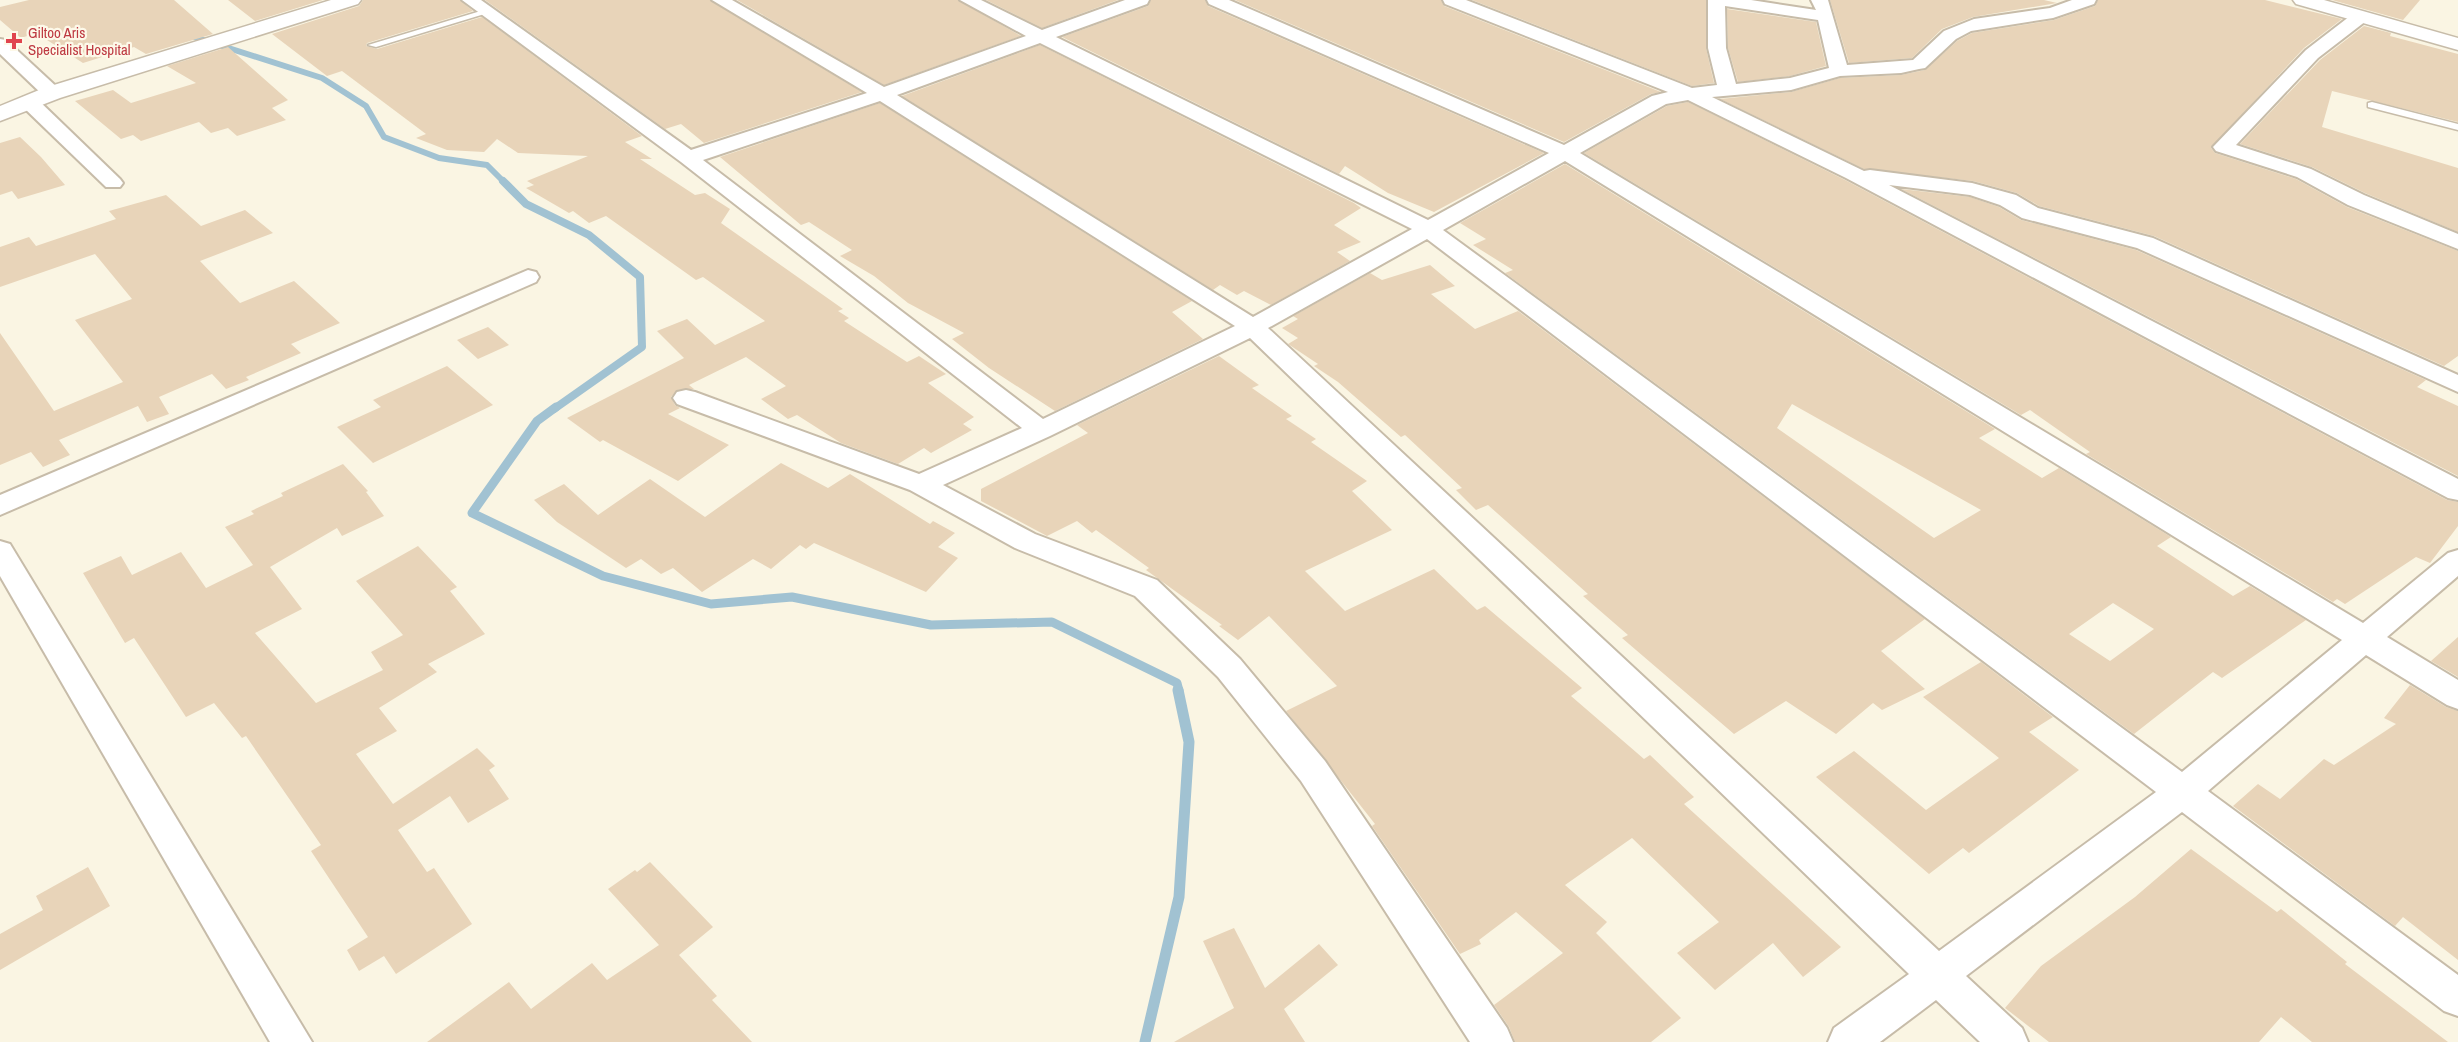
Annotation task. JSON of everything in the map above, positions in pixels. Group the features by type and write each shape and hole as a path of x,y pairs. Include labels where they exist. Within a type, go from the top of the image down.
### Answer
{"street":[{"path":"0,114 52,93 351,0"},
{"path":"720,0 882,94 1253,327 2008,1042"},
{"path":"968,0 1426,228 2458,998"},
{"path":"688,158 882,94 1141,0"},
{"path":"1215,0 1566,153 2458,696"},
{"path":"1451,0 1691,94 1853,174 2458,491"},
{"path":"1728,90 1717,48 1717,0 1821,8 1839,71"},
{"path":"920,484 1041,430 1253,327 1426,228 1659,100 1677,95 1791,84 1839,71 1901,68 1919,64 1934,45 1959,28 1988,20 2052,13 2088,0"},
{"path":"2303,0 2458,44"},
{"path":"2336,0 2458,34"},
{"path":"478,6 688,158 1041,430"},
{"path":"2360,17 2312,54 2223,147 2304,173 2356,200 2458,242"},
{"path":"0,44 52,93"},
{"path":"29,102 113,183"},
{"path":"1853,174 1972,189 2007,200 2030,213 2145,243 2458,384"},
{"path":"0,506 528,277"},
{"path":"686,398 920,484 1026,541 1146,588 1229,668 1313,771 1493,1042"},
{"path":"0,551 292,1042"},
{"path":"1848,1042 2183,792 2458,560"}],"lane":[{"path":"373,45 478,6"},
{"path":"2372,105 2458,127"}],"building":[{"path":"29,0 174,0 213,34 146,54 134,47 83,63 36,33 21,38 0,20 0,7"},
{"path":"228,0 323,0 255,21"},
{"path":"363,0 460,0 473,11 367,43 366,46 377,49 482,17 642,136 625,142 652,159 640,159 695,195 705,193 730,209 721,223 843,309 838,311 849,318 844,321 907,362 919,356 946,374 928,383 974,417 963,424 972,430 931,453 924,448 898,464 841,443 797,415 788,419 761,399 786,386 746,357 689,385 694,389 677,390 671,397 675,405 680,408 668,414 729,445 678,481 603,440 600,442 567,418 684,358 657,331 687,319 715,345 765,321 703,277 696,280 606,216 589,223 573,211 569,213 526,188 534,185 527,181 588,156 518,153 497,139 484,152 447,150 416,138 426,134 342,71 327,76 272,34 359,6"},
{"path":"485,0 710,0 862,92 704,143 681,124 665,129"},
{"path":"737,0 958,0 1021,36 884,85"},
{"path":"986,0 1118,0 1042,28"},
{"path":"1151,0 1205,0 1208,6 1544,153 1434,212 1388,193 1345,166 1339,174 1062,37 1148,6"},
{"path":"1235,0 1441,0 1444,6 1661,92 1651,94 1564,142"},
{"path":"1472,0 1706,0 1706,48 1714,83 1692,86"},
{"path":"1830,0 2044,0 2057,3 1973,17 1942,29 1912,58 1849,63"},
{"path":"2098,0 2265,0 2342,19 2304,48 2211,148 2215,153 2296,179 2347,207 2458,251 2458,356 2444,366 2154,236 2039,206 2017,193 1973,181 1864,169 1720,99 1791,92 1840,78 1901,75 1925,70 1957,41 1972,33 2054,20 2095,6"},
{"path":"2332,0 2420,0 2403,20"},
{"path":"1727,9 1816,22 1826,66 1790,76 1738,82 1728,48"},
{"path":"2364,26 2391,33 2390,36 2458,54 2458,122 2332,91 2322,127 2458,168 2458,232 2365,193 2312,167 2240,144 2320,60"},
{"path":"1040,45 1354,203 1361,208 1334,225 1361,242 1337,252 1350,261 1271,305 1244,291 1237,295 1220,285 1213,290 902,96"},
{"path":"228,47 288,100 272,108 286,120 237,136 228,128 211,133 199,122 141,141 133,135 121,139 75,101 113,90 131,103 196,83 167,66"},
{"path":"1688,102 1845,180 2447,500 2458,502 2458,526 2430,563 2416,557 2345,604 2337,599 2333,602 2086,454 2090,452 2030,410 2021,415 1584,153 1667,106"},
{"path":"880,103 1192,301 1172,312 1203,339 1055,411 989,368 952,339 964,333 908,303 874,276 840,256 852,250 809,222 801,225 720,157"},
{"path":"20,137 65,185 18,199 12,191 0,195 0,143"},
{"path":"1565,164 1995,429 1979,438 2042,478 2059,468 2171,537 2157,546 2233,596 2250,586 2306,620 2222,678 2213,672 2134,734 1505,273 1513,270 1473,245 1486,239 1460,223","holes":["1792,404 1981,510 1934,538 1777,428","2113,603 2154,629 2110,661 2069,634"]},
{"path":"1901,189 1970,197 1999,207 2021,220 2136,250 2426,380 2417,387 2458,406 2458,476"},
{"path":"166,195 201,226 245,210 273,233 200,261 240,303 294,281 340,323 291,344 301,353 246,377 249,380 226,389 212,374 159,397 169,414 147,422 138,406 59,440 70,455 43,467 31,452 0,465 0,333 54,411 123,382 75,320 132,299 95,254 0,287 0,247 29,237 36,246 116,219 109,211"},
{"path":"1430,265 1455,286 1431,294 1475,329 1518,311 1925,619 1881,651 1925,689 1882,710 1873,703 1836,734 1786,701 1734,734 1622,638 1628,635 1583,596 1588,594 1488,505 1476,510 1456,490 1462,488 1405,435 1401,437 1338,382 1314,366 1318,364 1288,344 1298,338 1282,328 1298,319 1293,316 1370,273 1382,280"},
{"path":"488,327 509,345 478,359 457,340"},
{"path":"1219,356 1259,385 1252,388 1292,416 1286,419 1316,439 1311,442 1367,481 1352,491 1392,530 1305,571 1345,611 1434,569 1477,610 1485,606 1582,688 1571,696 1644,759 1650,755 1694,797 1684,804 1841,947 1803,977 1773,943 1715,990 1677,953 1719,922 1632,838 1565,885 1607,922 1596,933 1681,1018 1651,1042 1515,1042 1509,1027 1494,1005 1563,953 1516,912 1479,940 1481,944 1460,954 1372,826 1375,824 1286,711 1337,686 1269,616 1238,640 1219,626 1222,625 1146,570 1149,568 1096,530 1092,533 1077,521 1047,536 981,501 981,489 1088,433 1077,425"},
{"path":"447,366 493,405 373,463 337,427 381,407 373,400"},
{"path":"781,463 828,488 850,474 930,524 933,521 955,533 938,547 958,558 926,592 814,543 806,549 800,545 771,569 753,559 702,592 673,568 661,574 641,559 626,568 557,522 534,500 564,484 598,515 650,479 705,517"},
{"path":"343,464 368,491 366,492 384,516 342,536 337,528 270,567 302,609 255,633 316,703 383,670 371,652 403,635 356,581 418,546 457,587 450,591 485,634 428,664 437,672 379,708 397,731 356,754 393,804 477,748 495,766 489,770 509,799 468,823 450,796 398,830 427,872 434,868 472,924 396,974 384,956 359,971 347,950 368,937 311,851 321,845 246,736 242,738 214,703 186,717 134,638 125,643 83,573 121,556 132,575 181,552 206,588 253,565 225,527 254,514 251,511 283,496 281,493"},
{"path":"2458,637 2458,677 2431,661"},
{"path":"1981,662 2053,717 2029,732 2079,770 1969,853 1963,848 1929,874 1816,777 1854,751 1926,810 1999,758 1923,697"},
{"path":"2410,685 2446,707 2458,711 2458,960 2403,917 2395,926 2233,806 2258,784 2280,799 2324,759 2334,765 2396,724 2384,718"},
{"path":"2191,849 2277,912 2281,909 2347,962 2345,964 2448,1042 2312,1042 2281,1017 2259,1042 2049,1042 2005,1008 2041,966 2135,897"},
{"path":"650,862 713,927 679,955 717,996 712,1000 752,1042 427,1042 509,982 531,1009 592,963 607,980 659,945 608,889"},
{"path":"88,867 110,906 0,970 0,934 43,910 36,896"},
{"path":"1234,928 1265,988 1319,944 1338,965 1284,1009 1305,1042 1174,1042 1234,1008 1203,941"}],"waterway":[{"path":"188,35 322,78 366,106 384,137 439,158 487,165 526,204 589,235 640,277 642,347 554,409"},
{"path":"556,407 537,421 472,513 603,576 711,604 792,597 931,625 1052,622 1177,683 1179,691"},
{"path":"1145,1042 1179,897 1189,742 1178,690"}],"place":[{"name":"Giltoo Aris Specialist Hospital","path":"14,41"}]}
